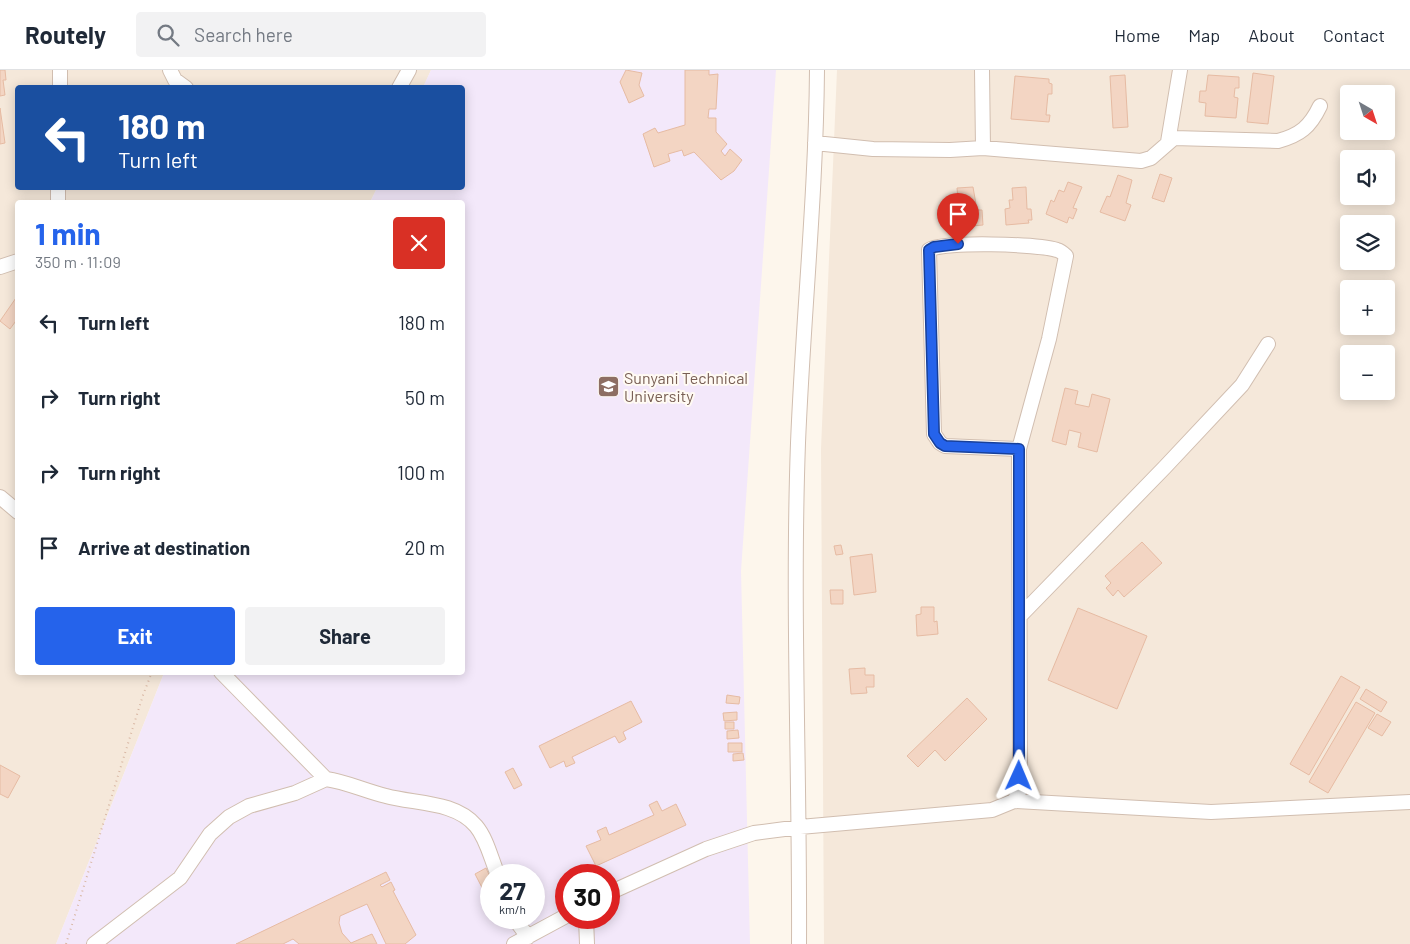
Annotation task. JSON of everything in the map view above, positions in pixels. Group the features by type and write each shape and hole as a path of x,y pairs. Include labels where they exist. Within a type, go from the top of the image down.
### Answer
{"street":[{"path":"60,70 60,85"},
{"path":"170,70 175,80 182,85"},
{"path":"401,85 409,70"},
{"path":"799,944 800,827 794,616 798,443 815,144 817,70"},
{"path":"982,70 983,148"},
{"path":"1168,142 1180,70"},
{"path":"815,144 873,150 983,148 1141,161 1151,158 1174,138 1278,141 1294,137 1312,123 1320,106"},
{"path":"1014,801 1019,792 1019,449 1049,339 1066,256 1055,249 1029,246 958,244 934,247 929,250 934,434 940,443 945,446 1019,449"},
{"path":"0,266 15,262"},
{"path":"1020,616 1242,385 1268,344"},
{"path":"0,497 15,510"},
{"path":"224,675 326,779 342,782 385,796 461,813 476,825 494,864"},
{"path":"94,944 180,878 210,834 229,817 250,806 295,793 326,779"},
{"path":"620,888 706,849 754,833 800,827 992,810 1014,801 1211,812 1410,802"},
{"path":"514,944 555,922"},
{"path":"522,929 528,937"},
{"path":"586,929 587,944"}],"path":[{"path":"66,944 151,675"}],"shaded area":[{"path":"0,70 431,70 424,85 15,85 15,190 376,190 371,200 15,200 15,675 163,675 56,944 0,944"},
{"name":"Sunyani Technical University","path":"431,70 776,70 741,571 750,944 56,944 163,675 465,675 465,200 371,200 376,190 465,190 465,85 424,85"},
{"path":"837,70 1410,70 1410,944 824,944 821,449"}],"building":[{"path":"0,70 5,70 6,80 3,80 5,95 0,96"},
{"path":"626,70 642,73 639,85 644,96 629,103 620,82"},
{"path":"685,70 709,70 709,75 718,74 716,109 709,109 708,118 716,118 716,132 727,144 721,151 725,156 730,149 742,160 734,171 721,180 694,152 684,156 682,150 668,154 670,161 654,167 643,134 655,128 658,133 685,125"},
{"path":"1253,73 1274,76 1268,124 1247,122"},
{"path":"1125,75 1128,127 1113,128 1110,76"},
{"path":"1208,75 1239,77 1239,88 1235,88 1234,97 1238,98 1236,118 1205,116 1206,103 1199,102 1200,91 1206,91"},
{"path":"1015,76 1049,79 1049,83 1052,84 1052,94 1048,94 1046,115 1050,115 1049,122 1011,119"},
{"path":"0,108 5,143 0,144"},
{"path":"1160,174 1172,178 1164,202 1152,198"},
{"path":"1118,175 1132,180 1126,203 1131,205 1125,221 1100,212 1107,196 1110,197"},
{"path":"1068,182 1082,187 1073,208 1077,209 1073,219 1069,217 1067,223 1046,214 1051,200 1054,202 1059,190 1064,192"},
{"path":"973,187 977,210 982,210 983,225 960,227 960,224 954,224 953,211 959,210 957,188"},
{"path":"1026,187 1027,209 1031,209 1032,220 1028,220 1029,223 1006,225 1005,209 1010,208 1009,200 1013,200 1012,188"},
{"path":"15,299 15,322 10,329 0,321"},
{"path":"1065,388 1078,391 1075,404 1089,407 1092,394 1110,399 1097,452 1078,447 1081,433 1069,430 1066,445 1052,441"},
{"path":"1142,542 1162,563 1124,597 1118,590 1113,596 1106,588 1111,583 1105,576"},
{"path":"841,545 843,554 836,555 834,546"},
{"path":"872,554 876,592 854,595 850,557"},
{"path":"830,590 843,590 843,604 831,604"},
{"path":"921,607 934,607 934,622 937,621 938,634 917,636 916,615 921,614"},
{"path":"1078,608 1147,636 1117,709 1048,680"},
{"path":"865,668 865,675 874,675 874,687 866,687 867,693 851,694 849,669"},
{"path":"1341,676 1360,687 1309,775 1290,764"},
{"path":"1366,689 1387,702 1381,712 1360,699"},
{"path":"727,695 740,697 739,704 726,703"},
{"path":"967,698 987,719 945,761 935,750 918,767 907,756"},
{"path":"631,701 642,722 623,732 626,739 619,743 615,736 572,757 575,763 566,767 564,761 550,768 539,746"},
{"path":"1356,702 1375,713 1328,793 1309,782"},
{"path":"737,712 737,720 724,721 723,713"},
{"path":"1377,714 1391,722 1382,736 1368,728"},
{"path":"725,722 734,722 734,729 725,729"},
{"path":"738,730 739,738 727,739 727,731"},
{"path":"728,743 742,743 742,752 728,752"},
{"path":"743,753 744,760 733,761 733,754"},
{"path":"0,765 20,776 8,798 0,794"},
{"path":"513,768 522,785 514,789 505,772"},
{"path":"657,801 662,811 676,804 686,825 600,864 595,864 586,846 601,840 597,831 606,827 609,835 654,815 649,805"},
{"path":"480,871 480,884 475,874"},
{"path":"386,872 390,880 380,885 382,887 391,882 395,890 393,891 416,935 405,944 386,944 367,904 340,916 339,923 342,933 351,943 372,934 377,944 299,944 293,939 283,944 236,944"}],"place":[{"name":"Sunyani Technical University","path":"608,387"}],"route":[{"path":"958,244 934,247 929,250 934,434 936,440 945,446 1019,449 1021,507 1019,776"}]}
